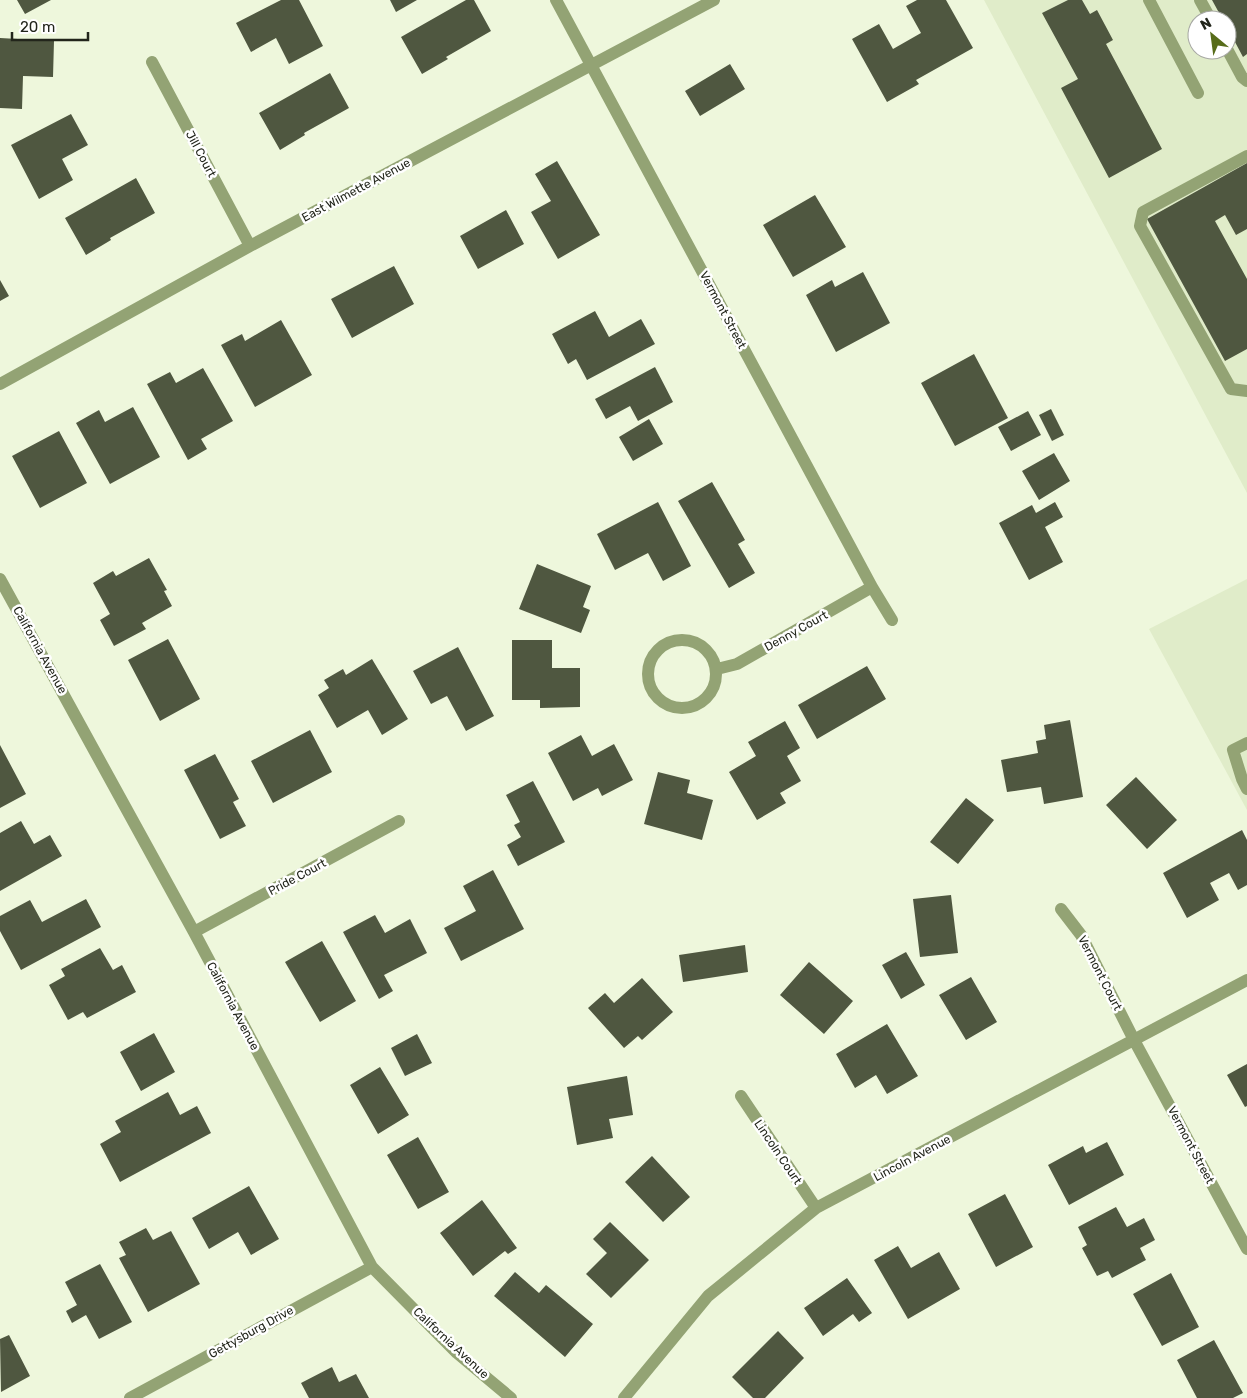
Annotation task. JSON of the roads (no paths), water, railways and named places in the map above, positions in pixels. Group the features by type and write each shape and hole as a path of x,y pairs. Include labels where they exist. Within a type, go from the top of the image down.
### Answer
{"street":[{"name":"Vermont Street","path":"556,0 872,587 892,620"},
{"name":"East Wilmette Avenue","path":"0,384 250,246 714,0"},
{"path":"1149,0 1198,93"},
{"path":"1233,60 1242,77 1247,81"},
{"name":"Jill Court","path":"152,62 250,246"},
{"path":"1247,156 1143,212 1140,226 1231,389 1247,391"},
{"name":"California Avenue","path":"0,579 194,932 372,1267 457,1352 511,1398"},
{"name":"Denny Court","path":"716,669 737,664 872,587"},
{"path":"674,640 686,640 701,644 709,652 716,669 714,687 709,696 700,704 686,709 672,707 661,702 651,690 647,668 650,659 663,645 674,640"},
{"path":"1247,742 1233,750 1247,789"},
{"name":"Pride Court","path":"194,932 399,821"},
{"name":"Vermont Court","path":"1061,909 1081,936 1134,1040"},
{"name":"Lincoln Avenue","path":"624,1398 708,1296 816,1208 1247,980"},
{"name":"Vermont Street","path":"1134,1040 1247,1249"},
{"name":"Lincoln Court","path":"740,1096 816,1208"},
{"name":"Gettysburg Drive","path":"130,1398 372,1267"}]}
